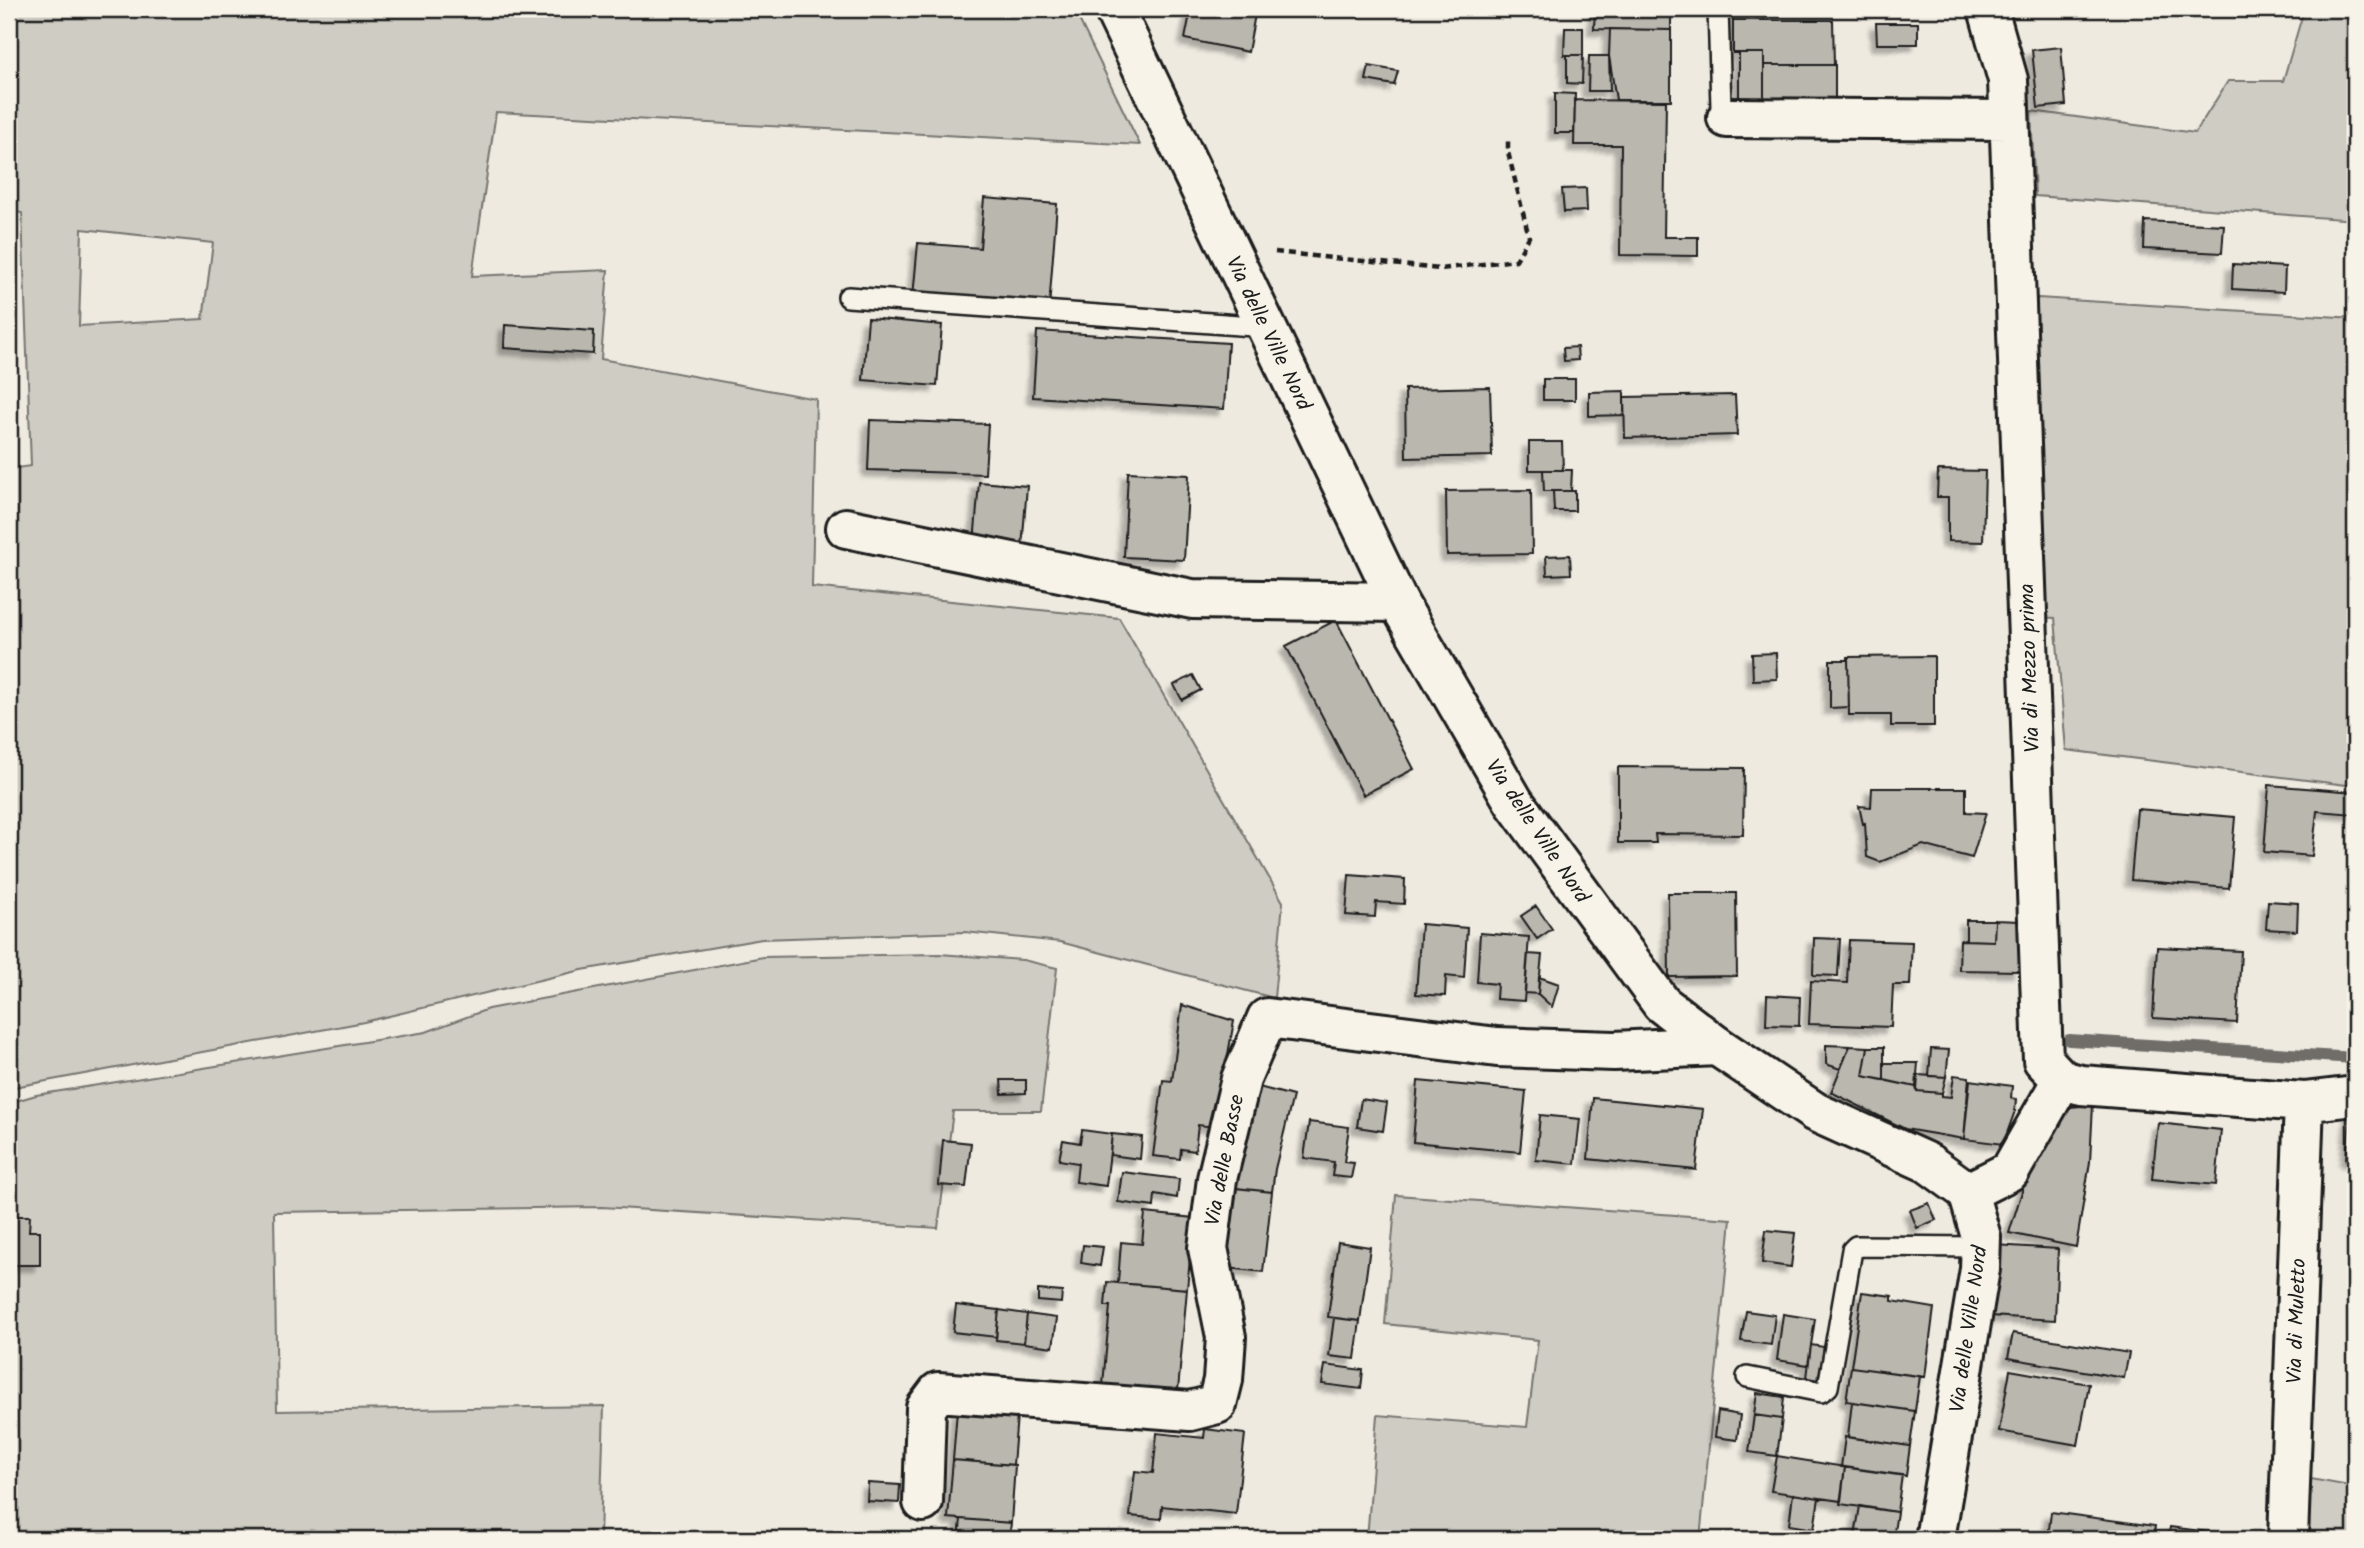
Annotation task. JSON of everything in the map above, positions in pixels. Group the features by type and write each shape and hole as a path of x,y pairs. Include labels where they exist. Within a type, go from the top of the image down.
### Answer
{"street":[{"name":"Via delle Ville Nord","path":"1114,9 1398,602 1520,811 1662,1003 1717,1046 1815,1112 1928,1163 1968,1192 1981,1237 1980,1269 1935,1539"},
{"name":"Via di Mezzo prima","path":"1988,9 2008,80 2043,1060 2062,1080"},
{"path":"1727,118 2009,120"},
{"path":"846,528 1192,599 1398,602"},
{"name":"Via delle Basse","path":"923,1502 926,1408 938,1392 1189,1411 1217,1404 1223,1380 1226,1337 1208,1248 1213,1207 1241,1079 1267,1018 1497,1047 1614,1051 1717,1046"},
{"path":"1968,1192 2010,1171 2062,1080 2081,1085 2304,1102 2355,1096"},
{"name":"Via di Muletto","path":"2288,1539 2304,1102"}],"lane":[{"path":"1718,9 1721,107 1727,118"},
{"path":"848,297 1266,327"},
{"path":"1747,1377 1821,1392 1828,1387 1852,1250 1856,1246 1981,1247"}],"path":[{"path":"1233,258 1272,252 1440,269 1516,260 1530,237 1508,152 1508,140"}],"shaded area":[{"path":"9,9 1074,9 1140,145 496,112 472,276 608,270 601,359 816,399 812,587 1119,618 1283,902 1274,998 1060,942 965,932 762,939 582,970 364,1022 9,1088 9,469 31,466 22,213 9,211","holes":["82,229 213,243 203,319 79,326"]},
{"path":"2291,9 2355,9 2355,220 2035,196 2031,111 2195,133 2228,81 2283,81 2303,13"},
{"path":"2038,298 2355,318 2355,786 2066,750 2055,618 2034,617 2028,315"},
{"path":"939,954 1023,960 1057,968 1041,1111 953,1111 938,1228 602,1207 274,1212 277,1411 604,1406 600,1539 9,1539 9,1103 36,1095 426,1032 488,1009 763,957"},
{"path":"1396,1195 1731,1219 1700,1539 1367,1539 1377,1415 1527,1427 1538,1340 1385,1324"},
{"path":"2300,1477 2355,1487 2355,1539 2297,1539"}],"building":[{"path":"1191,9 1256,9 1248,52 1185,39"},
{"path":"1595,9 1671,9 1671,30 1594,29"},
{"path":"1733,9 1764,9 1764,20 1733,20"},
{"path":"1733,20 1833,20 1834,65 1764,65 1764,53 1733,53"},
{"path":"1876,23 1918,23 1918,44 1877,44"},
{"path":"1565,28 1583,28 1583,55 1564,55"},
{"path":"1610,29 1671,30 1671,100 1616,100 1609,56"},
{"path":"2061,47 2066,105 2038,108 2032,50"},
{"path":"1739,53 1764,53 1764,108 1739,108"},
{"path":"1567,55 1583,55 1582,84 1567,83"},
{"path":"1589,56 1609,56 1610,91 1588,91"},
{"path":"1764,65 1835,65 1835,108 1764,108"},
{"path":"1369,66 1398,71 1394,85 1366,80"},
{"path":"1555,93 1575,94 1574,133 1555,133"},
{"path":"1575,100 1666,101 1664,237 1698,237 1698,256 1620,255 1621,145 1574,145"},
{"path":"1586,188 1587,211 1564,212 1562,189"},
{"path":"984,198 1057,204 1049,308 913,297 918,243 980,248"},
{"path":"2145,221 2224,225 2222,253 2144,249"},
{"path":"2233,264 2285,267 2284,292 2232,289"},
{"path":"868,318 942,325 937,386 863,380"},
{"path":"505,325 594,331 593,354 504,348"},
{"path":"1037,331 1228,343 1224,409 1033,397"},
{"path":"1577,347 1578,360 1564,361 1563,348"},
{"path":"1543,379 1575,379 1575,400 1543,400"},
{"path":"1490,387 1492,456 1406,458 1405,389"},
{"path":"1624,391 1624,415 1589,416 1589,392"},
{"path":"1735,395 1737,435 1625,438 1624,397"},
{"path":"870,420 988,424 985,474 868,470"},
{"path":"1529,442 1562,442 1563,470 1529,470"},
{"path":"1543,470 1572,470 1571,491 1544,491"},
{"path":"1938,470 1985,471 1983,542 1948,541 1948,497 1937,497"},
{"path":"1128,472 1189,475 1184,560 1124,557"},
{"path":"979,482 1027,486 1022,548 974,544"},
{"path":"1531,490 1532,554 1447,555 1446,491"},
{"path":"1553,491 1575,491 1575,511 1554,511"},
{"path":"1570,555 1571,574 1547,575 1546,556"},
{"path":"1336,620 1414,769 1363,795 1286,646"},
{"path":"1776,653 1777,679 1753,680 1752,654"},
{"path":"1934,656 1934,726 1891,726 1891,715 1849,715 1848,657"},
{"path":"1830,660 1848,660 1849,707 1830,708"},
{"path":"1193,675 1201,690 1182,700 1174,685"},
{"path":"1618,767 1744,768 1743,835 1655,834 1656,843 1618,843"},
{"path":"2269,785 2355,792 2355,814 2317,811 2312,856 2264,852"},
{"path":"1872,788 1966,788 1966,812 1986,813 1972,858 1923,845 1880,862 1867,857 1865,823 1863,824 1859,806 1871,807"},
{"path":"2137,809 2235,817 2229,888 2131,880"},
{"path":"1349,875 1405,879 1404,904 1376,902 1375,917 1346,915"},
{"path":"1668,893 1736,893 1737,976 1669,977"},
{"path":"2268,901 2298,903 2297,931 2266,929"},
{"path":"1536,906 1552,929 1537,939 1521,916"},
{"path":"1966,920 1995,920 1994,941 1966,940"},
{"path":"1995,920 2020,921 2019,971 1959,970 1960,940 1994,941"},
{"path":"1421,924 1467,928 1464,978 1446,976 1445,996 1416,994"},
{"path":"1480,933 1529,937 1524,1001 1496,999 1497,984 1477,982"},
{"path":"1814,938 1840,939 1838,976 1813,975"},
{"path":"1849,940 1912,942 1910,985 1893,985 1891,1027 1809,1024 1811,981 1847,983"},
{"path":"2157,947 2241,951 2237,1023 2153,1018"},
{"path":"1528,954 1542,955 1538,994 1525,993"},
{"path":"1539,977 1559,984 1552,1007 1538,994"},
{"path":"1767,995 1800,997 1799,1026 1766,1025"},
{"path":"1182,1005 1234,1021 1215,1127 1198,1125 1195,1151 1181,1149 1180,1159 1153,1156 1163,1080 1172,1081"},
{"path":"1826,1045 1850,1046 1840,1069 1826,1064"},
{"path":"1850,1046 1868,1047 1863,1076 1916,1087 1917,1091 1942,1093 1942,1096 1951,1097 1954,1075 1969,1077 1964,1139 1905,1129 1831,1092"},
{"path":"1868,1047 1884,1047 1884,1080 1863,1076"},
{"path":"1931,1049 1949,1050 1946,1077 1929,1076"},
{"path":"1884,1063 1918,1063 1916,1087 1884,1080"},
{"path":"1918,1075 1946,1077 1942,1093 1917,1091"},
{"path":"1001,1080 1026,1080 1026,1093 1002,1094"},
{"path":"1970,1080 2012,1086 2011,1098 2016,1099 2015,1111 2003,1144 1964,1139"},
{"path":"1418,1081 1526,1091 1520,1152 1413,1142"},
{"path":"1251,1085 1293,1096 1272,1192 1224,1187"},
{"path":"1593,1098 1703,1109 1696,1170 1588,1159"},
{"path":"1361,1099 1387,1103 1383,1131 1357,1127"},
{"path":"2093,1105 2090,1162 2076,1247 2009,1233 2035,1150 2070,1107"},
{"path":"2351,1109 2355,1110 2355,1161 2346,1160"},
{"path":"1540,1115 1580,1119 1575,1164 1536,1160"},
{"path":"1309,1122 1349,1127 1344,1162 1354,1163 1351,1178 1332,1176 1334,1162 1304,1158"},
{"path":"2158,1123 2221,1130 2216,1185 2152,1179"},
{"path":"1082,1130 1112,1134 1106,1186 1076,1182 1078,1163 1059,1160 1063,1140 1080,1143"},
{"path":"1112,1134 1142,1137 1140,1159 1110,1155"},
{"path":"943,1140 971,1143 966,1187 939,1185"},
{"path":"1122,1172 1179,1179 1177,1198 1155,1194 1154,1207 1118,1202"},
{"path":"1227,1187 1272,1192 1263,1272 1218,1267"},
{"path":"1929,1203 1936,1220 1917,1228 1910,1210"},
{"path":"1145,1213 1194,1218 1187,1289 1118,1283 1121,1242 1142,1244"},
{"path":"9,1216 30,1216 29,1231 40,1231 40,1265 10,1265"},
{"path":"1766,1230 1795,1233 1791,1267 1762,1263"},
{"path":"1338,1242 1370,1247 1360,1321 1328,1317"},
{"path":"1083,1245 1103,1247 1100,1266 1081,1263"},
{"path":"1995,1245 2058,1249 2055,1320 1991,1316"},
{"path":"1107,1282 1187,1289 1178,1391 1103,1385 1110,1306 1105,1306"},
{"path":"1038,1290 1062,1292 1061,1303 1038,1301"},
{"path":"1862,1292 1892,1296 1892,1301 1934,1308 1925,1377 1851,1367"},
{"path":"956,1305 999,1310 996,1337 953,1332"},
{"path":"999,1310 1027,1314 1024,1343 996,1340"},
{"path":"1746,1311 1775,1315 1771,1345 1741,1341"},
{"path":"1027,1314 1057,1318 1053,1347 1024,1343"},
{"path":"1783,1314 1815,1319 1808,1365 1777,1360"},
{"path":"1334,1318 1360,1321 1355,1359 1329,1356"},
{"path":"2013,1333 2129,1353 2124,1378 2008,1358"},
{"path":"1811,1345 1824,1347 1820,1380 1807,1378"},
{"path":"1325,1365 1363,1370 1361,1389 1322,1384"},
{"path":"1851,1367 1920,1376 1915,1411 1846,1401"},
{"path":"2010,1370 2089,1384 2078,1445 1999,1431"},
{"path":"1757,1393 1784,1397 1782,1419 1754,1415"},
{"path":"1852,1402 1915,1411 1910,1446 1848,1437"},
{"path":"957,1410 1017,1415 1013,1465 953,1460"},
{"path":"1718,1411 1740,1415 1737,1440 1715,1437"},
{"path":"1754,1415 1782,1419 1777,1456 1749,1452"},
{"path":"1205,1429 1245,1434 1236,1514 1162,1506 1161,1519 1130,1516 1135,1471 1153,1473 1157,1433 1204,1438"},
{"path":"1845,1437 1910,1446 1906,1476 1841,1467"},
{"path":"1777,1456 1845,1467 1841,1501 1771,1491"},
{"path":"953,1460 1015,1465 1011,1523 948,1518"},
{"path":"1845,1467 1902,1475 1897,1512 1840,1504"},
{"path":"868,1483 900,1485 899,1503 867,1501"},
{"path":"1793,1494 1819,1498 1814,1529 1789,1525"},
{"path":"1860,1506 1897,1512 1893,1539 1855,1536"},
{"path":"2051,1512 2155,1526 2153,1539 2048,1539"},
{"path":"961,1519 1011,1523 1009,1539 959,1539"},
{"path":"2170,1527 2232,1535 2231,1539 2168,1539"}],"waterway":[{"path":"2069,1040 2355,1058"}]}
